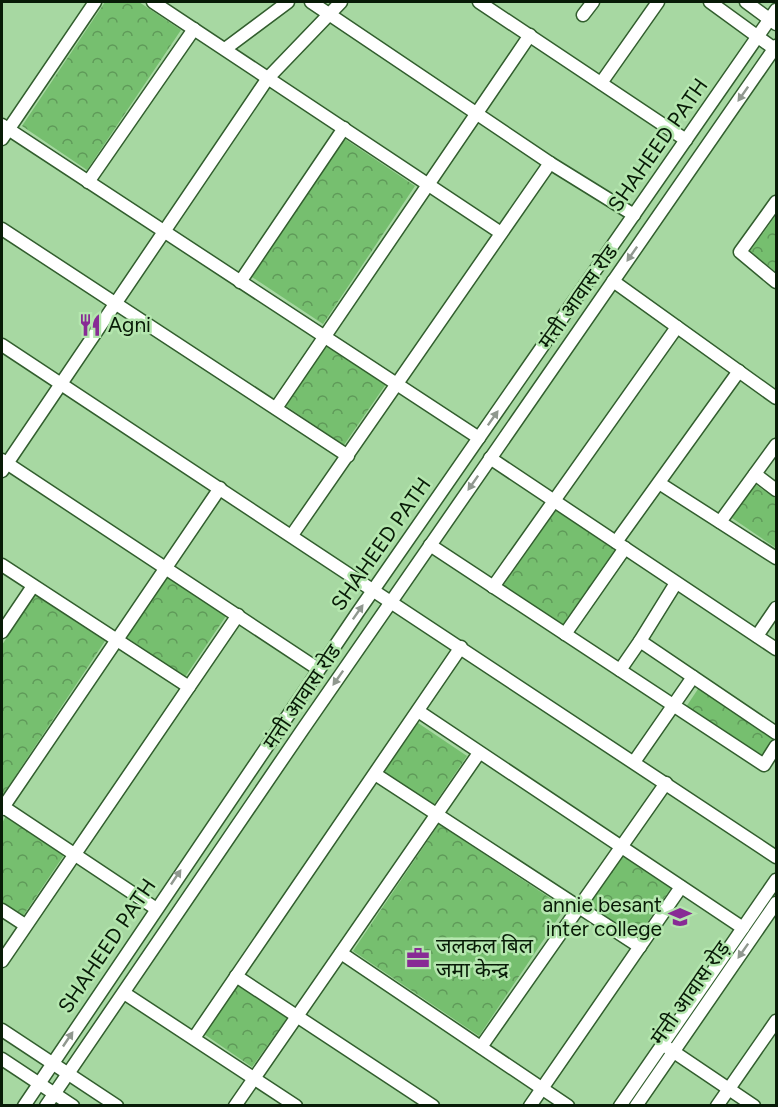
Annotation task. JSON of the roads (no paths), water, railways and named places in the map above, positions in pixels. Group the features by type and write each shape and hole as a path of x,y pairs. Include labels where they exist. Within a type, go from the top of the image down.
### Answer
{"street":[{"path":"95,2 4,132 88,182 479,438"},
{"path":"153,2 501,233"},
{"path":"225,49 288,2"},
{"path":"311,2 550,163 634,215"},
{"path":"318,669 3,464 268,78 341,2"},
{"path":"479,2 686,140"},
{"path":"583,15 593,2"},
{"path":"601,83 658,2"},
{"path":"710,2 776,48"},
{"path":"746,2 774,18"},
{"name":"SHAHEED PATH","path":"24,1106 155,908 318,669 758,36 774,18"},
{"path":"88,182 194,28"},
{"path":"276,408 475,112 530,35"},
{"name":"मंत्ती आवास रोड","path":"46,1106 392,600 776,48"},
{"path":"240,282 344,128"},
{"path":"292,535 550,163"},
{"path":"777,202 740,252 777,282"},
{"path":"2,230 348,456"},
{"path":"613,281 777,398"},
{"path":"493,587 677,327"},
{"path":"2,345 777,856"},
{"path":"566,634 659,483 739,371"},
{"path":"720,522 777,445"},
{"path":"490,458 777,649"},
{"path":"755,474 777,490"},
{"path":"659,483 777,558"},
{"path":"155,908 2,807 220,488"},
{"path":"430,545 764,765 777,746"},
{"path":"2,565 189,687"},
{"path":"620,670 676,583"},
{"path":"2,632 33,586"},
{"path":"757,636 777,608"},
{"path":"2,961 238,615"},
{"path":"640,641 777,733"},
{"path":"194,1038 461,647"},
{"path":"634,762 693,677"},
{"path":"418,711 743,928"},
{"path":"235,1106 479,753"},
{"path":"375,774 640,947"},
{"path":"481,1047 666,783"},
{"path":"620,1106 668,1048 743,928 777,880"},
{"path":"530,1106 681,887"},
{"name":"मंत्ती आवास रोड़","path":"636,1106 668,1048 777,903"},
{"path":"2,910 25,926"},
{"path":"341,953 568,1106"},
{"path":"236,976 433,1106"},
{"path":"124,993 296,1106"},
{"path":"717,1106 777,1021"},
{"path":"2,1030 117,1106"},
{"path":"668,1048 754,1106"},
{"path":"2,1059 73,1106"}],"place":[{"name":"Agni","path":"90,325"},
{"name":"annie besant inter college","path":"680,917"},
{"name":"जलकल बिल जमा केन्द्र","path":"418,958"}]}
